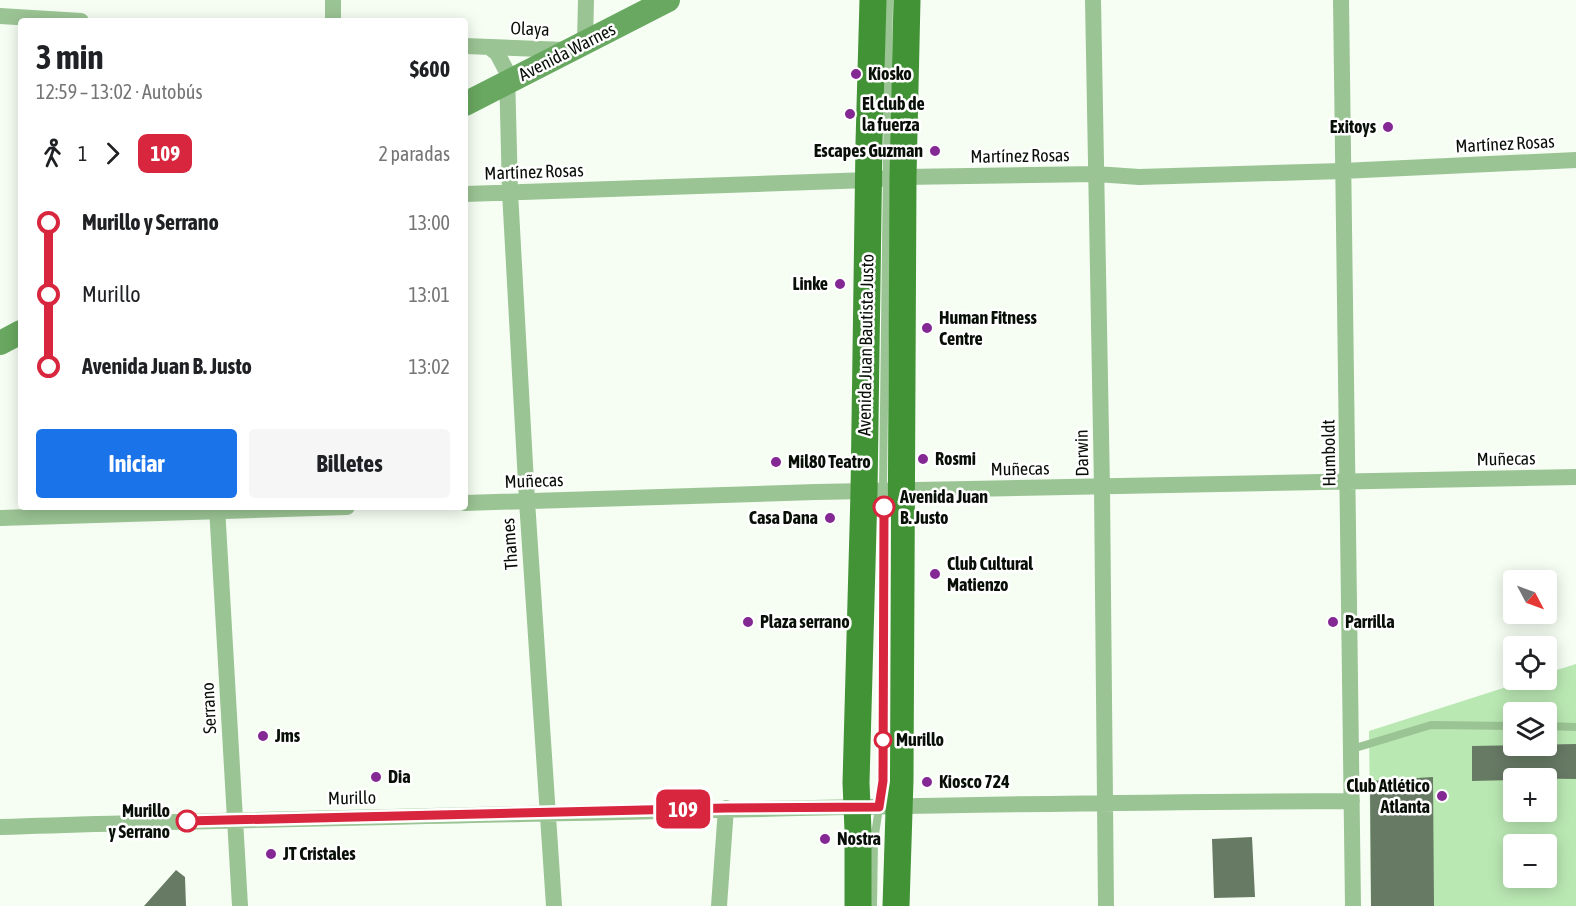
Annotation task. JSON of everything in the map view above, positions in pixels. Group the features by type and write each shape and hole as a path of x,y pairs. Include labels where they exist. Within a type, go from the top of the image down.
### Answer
{"main road":[{"name":"Avenida Warnes","path":"486,93 668,0"},
{"name":"Avenida Juan Bautista Justo","path":"873,0 886,179 878,806 896,906"},
{"name":"Avenida Juan Bautista Justo","path":"858,906 858,830 878,806 886,179 908,0"},
{"path":"0,343 18,334"}],"street":[{"path":"333,0 333,18"},
{"path":"577,46 586,0"},
{"name":"Darwin","path":"1094,0 1106,906"},
{"name":"Humboldt","path":"1341,0 1353,906"},
{"path":"0,16 32,18"},
{"name":"Olaya","path":"468,46 577,46"},
{"name":"Olaya","path":"486,93 507,72 497,53 489,47"},
{"name":"Thames","path":"486,93 508,107 510,192 527,501 554,906"},
{"name":"Martínez Rosas","path":"468,194 886,179 1096,174 1139,177 1342,171 1576,160"},
{"name":"Muñecas","path":"468,503 1349,480 1576,477"},
{"path":"0,518 194,510"},
{"name":"Serrano","path":"218,510 240,906"},
{"name":"Murillo","path":"0,827 235,819 726,808 1352,801"},
{"path":"719,906 726,808"}],"lane":[{"path":"886,179 889,0"},
{"path":"886,179 879,145 888,75"},
{"path":"1352,749 1431,725 1503,726"},
{"path":"1557,726 1576,727"},
{"path":"873,906 874,841 878,806"}],"green space":[{"name":"Club Atlético Atlanta","path":"1576,664 1576,906 1371,906 1369,731 1503,688 1503,690 1557,690 1557,670"}],"building":[{"path":"1557,744 1576,744 1576,779 1557,779 1557,768 1503,768 1503,780 1472,781 1472,746 1503,745 1503,756 1557,756"},
{"path":"1433,777 1434,906 1371,906 1370,781"},
{"path":"1252,837 1255,897 1214,898 1212,839"},
{"path":"176,870 185,877 186,906 144,906"}],"bus line":[{"name":"109","path":"187,821 726,808 879,807 883,781 884,739 884,507"}],"place":[{"name":"Kiosko","path":"856,74"},
{"name":"El club de la fuerza","path":"850,114"},
{"name":"Exitoys","path":"1388,127"},
{"name":"Escapes Guzman","path":"935,151"},
{"name":"Linke","path":"840,284"},
{"name":"Human Fitness Centre","path":"927,328"},
{"name":"Rosmi","path":"923,459"},
{"name":"Mil80 Teatro","path":"776,462"},
{"name":"Avenida Juan B. Justo","path":"884,507"},
{"name":"Casa Dana","path":"830,518"},
{"name":"Club Cultural Matienzo","path":"935,574"},
{"name":"Plaza serrano","path":"748,622"},
{"name":"Parrilla","path":"1333,622"},
{"name":"Jms","path":"263,736"},
{"name":"Murillo","path":"883,740"},
{"name":"Dia","path":"376,777"},
{"name":"Kiosco 724","path":"927,782"},
{"name":"Club Atlético Atlanta","path":"1442,796"},
{"name":"Murillo y Serrano","path":"187,821"},
{"name":"Nostra","path":"825,839"},
{"name":"JT Cristales","path":"271,854"}]}
